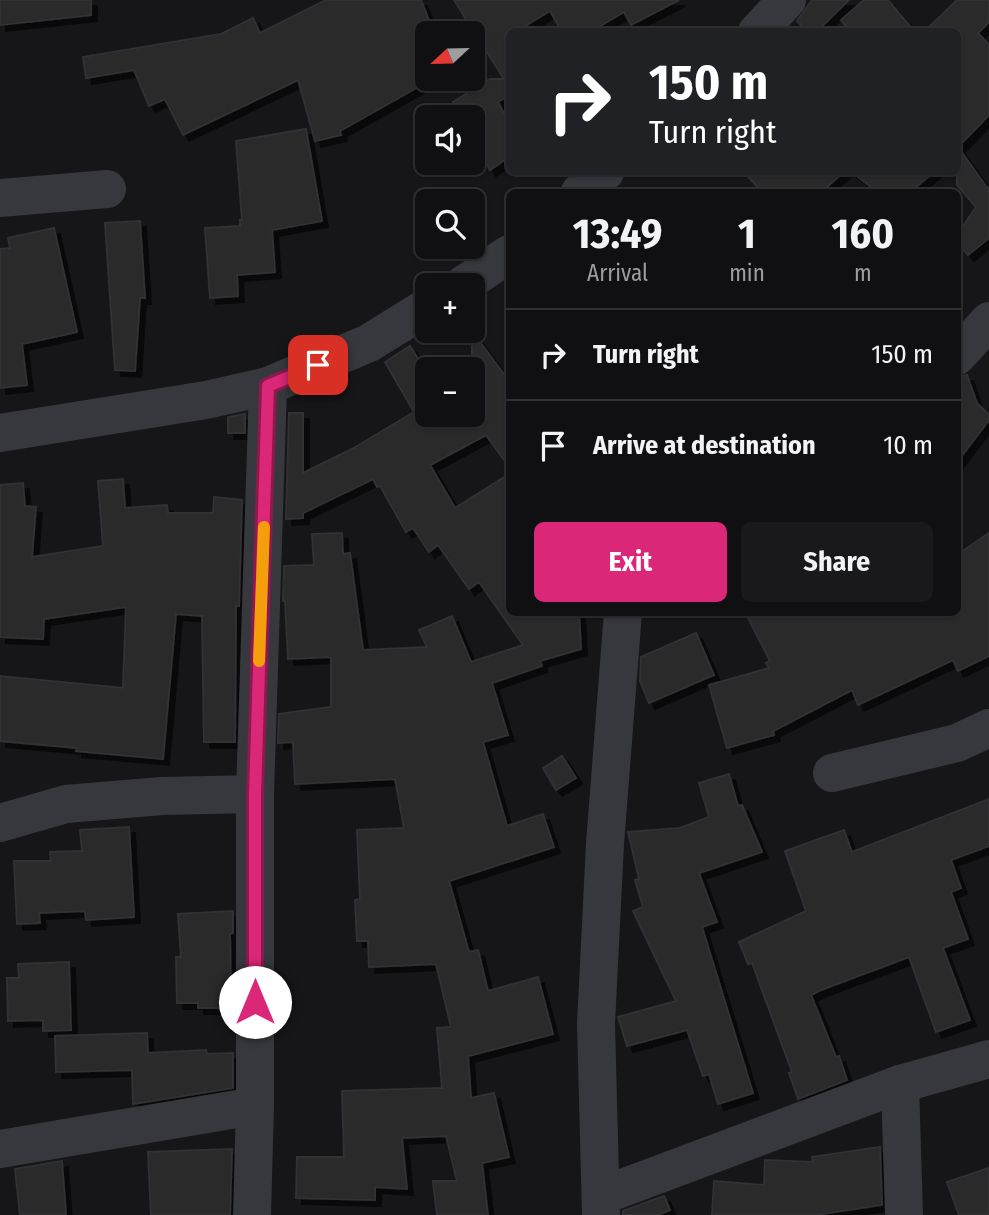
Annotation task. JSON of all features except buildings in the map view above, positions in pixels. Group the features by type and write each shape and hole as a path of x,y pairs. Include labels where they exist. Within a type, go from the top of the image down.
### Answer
{"street":[{"path":"761,28 788,0"},
{"path":"584,189 601,175"},
{"path":"0,198 107,189"},
{"path":"485,275 506,265"},
{"path":"0,433 206,400 268,386 369,343 415,314"},
{"path":"961,352 989,321"},
{"path":"252,1215 255,1106 255,794 268,386"},
{"path":"623,616 605,844 597,1010 601,1205 900,1084 989,1059"},
{"path":"832,773 957,743 989,728"},
{"path":"0,823 66,804 162,796 255,794"},
{"path":"900,1084 904,1215"},
{"path":"0,1149 255,1106"}],"slow traffic":[{"path":"259,661 264,527"}],"route":[{"path":"255,1002 255,794 268,386 318,365"}]}
